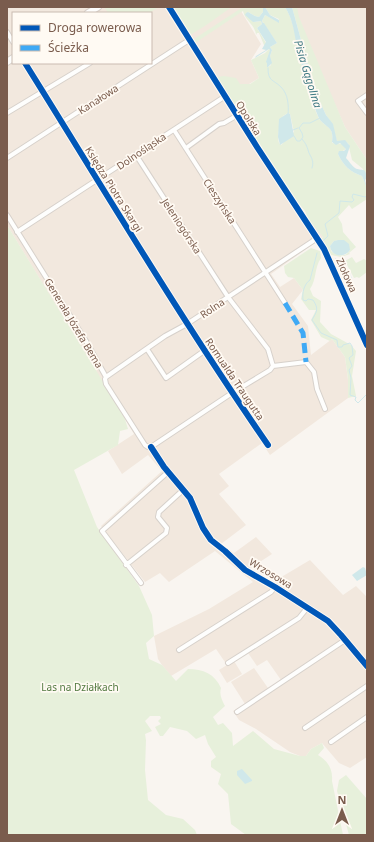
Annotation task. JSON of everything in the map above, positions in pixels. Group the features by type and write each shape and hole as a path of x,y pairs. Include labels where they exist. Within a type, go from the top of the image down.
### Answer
{"street":[{"name":"Opolska","path":"169,7 236,116 318,239"},
{"name":"Kanałowa","path":"152,62 189,40"},
{"name":"Księdza Piotra Skargi","path":"26,64 188,324"},
{"path":"7,113 88,64"},
{"name":"Kanałowa","path":"7,158 149,64"},
{"path":"367,95 358,101 367,113"},
{"name":"Dolnośląska","path":"17,232 224,97"},
{"path":"186,148 219,124 224,123 236,116"},
{"name":"Cieszyńska","path":"174,130 285,302"},
{"name":"Jeleniogórska","path":"136,155 228,297 268,349 273,366"},
{"name":"Generała Józefa Bema","path":"7,216 41,267 86,341 106,377 105,382 144,444 151,447"},
{"name":"Ziołowa","path":"318,239 324,248 367,345"},
{"name":"Rolna","path":"106,377 147,350 165,336 188,324 318,239"},
{"name":"Romualda Traugutta","path":"188,324 204,351 268,445"},
{"path":"147,350 166,378 204,351"},
{"path":"151,447 232,393 270,370 273,366 306,362 314,372 317,389 324,409"},
{"name":"Wrzosowa","path":"151,447 168,472 194,505 203,528 211,540 245,570 328,621 367,666"},
{"path":"140,583 102,531 168,472"},
{"path":"126,565 166,533 166,528 158,517 159,512 183,490"},
{"path":"179,650 271,592 274,587"},
{"path":"228,663 300,618 307,608"},
{"path":"237,712 345,640"},
{"path":"305,728 367,686"},
{"path":"331,742 367,717"}],"shaded area":[{"path":"7,7 246,7 241,11 261,44 251,60 259,78 228,97 294,198 323,237 271,274 280,287 294,278 303,290 292,304 308,326 311,355 332,339 345,357 348,380 348,398 270,455 262,443 219,474 229,486 219,494 246,525 221,544 234,553 256,537 272,554 249,569 273,582 310,560 343,595 356,586 367,597 367,757 350,768 339,763 322,743 311,749 306,756 300,756 290,752 256,729 239,720 233,711 245,704 231,682 254,668 268,688 281,680 267,660 257,666 248,653 234,661 242,674 227,683 219,670 227,665 216,649 171,676 162,665 158,659 154,636 209,609 253,582 215,551 169,582 160,573 145,582 101,526 162,471 148,455 122,474 108,451 134,434 7,225"},
{"path":"294,7 367,7 367,160 345,127 313,55"}],"green space":[{"path":"159,7 151,12 107,12 105,8"},
{"path":"173,7 232,7 190,35"},
{"path":"243,7 263,7 263,12 259,17 248,12 254,22 261,21 262,24 257,28 266,45 264,45 259,33 256,35 254,28 243,11 195,43 194,42 194,39"},
{"path":"265,7 285,7 293,25 305,81 317,114 320,120 330,128 332,143 343,144 346,149 338,154 342,162 347,168 362,176 367,188 367,199 352,209 349,205 338,217 342,224 343,232 356,247 349,253 350,254 341,257 331,255 326,246 325,247 321,239 323,237 309,220 305,211 294,198 262,150 217,77 224,76 236,78 240,84 250,84 259,78 251,60 265,53 269,49 271,50 267,66 268,67 271,65 270,56 272,50 270,47 277,43 262,21 265,15 278,22 279,19 270,15","holes":["288,113 290,114 294,132 281,145 278,140 279,130 283,116","341,240 350,250 346,255 338,255 331,251 330,246 334,241"]},
{"path":"292,7 297,7 299,17 345,127 367,160 367,185 363,169 352,160 348,143 337,141 330,121 315,91"},
{"name":"Las na Działkach","path":"7,225 124,416 128,429 120,431 118,445 74,470 97,527 139,586 152,615 154,636 146,643 149,659 162,665 176,681 188,669 203,671 215,679 221,688 220,691 222,700 225,706 213,717 218,725 223,723 232,733 233,746 253,731 274,749 300,756 306,756 311,749 322,743 324,748 318,755 325,760 331,769 343,835 246,835 231,824 228,794 218,784 221,774 211,767 211,761 216,757 208,744 205,735 196,739 187,731 170,727 163,736 160,736 155,727 161,724 158,721 161,718 160,716 150,716 145,721 152,731 145,734 145,770 148,800 166,815 183,819 195,830 197,835 7,835"},
{"path":"311,248 320,251 321,258 310,289 313,296 321,301 320,322 331,334 351,345 356,351 352,376 356,396 348,398 348,379 345,357 332,339 330,341 321,337 311,320 316,310 309,310 301,299 303,290 294,278 288,277 285,273 284,266"},
{"path":"352,257 356,263 364,259 367,261 367,272 359,278 354,278 345,261"},
{"path":"346,775 367,799 367,835 349,835 337,791 339,780"}],"water":[{"path":"263,7 265,7 270,15 279,20 279,23 265,15 262,21 277,43 270,47 272,50 270,56 272,63 268,67 266,62 269,49 255,58 266,50 262,49 266,42 257,28 262,24 261,21 253,22 245,15 248,12 259,17 263,12"},
{"name":"Pisia Gągolina","path":"285,7 292,7 315,91 326,115 333,124 337,141 345,140 350,146 346,158 355,168 364,170 367,177 365,180 367,188 362,176 347,168 342,162 338,154 339,151 344,151 346,149 340,143 336,145 332,142 332,134 330,129 320,120 318,116 310,95 292,24"},
{"path":"288,113 290,114 294,136 280,145 278,137 279,119"},
{"path":"344,240 349,244 350,250 344,255 335,254 331,249 330,246 334,241"},
{"path":"335,258 343,261 352,278 351,281 347,283 335,261"},
{"path":"363,567 365,568 367,575 357,581 352,575"},
{"path":"242,769 252,781 245,784 237,775 237,771"}],"waterway":[{"path":"268,68 270,78 281,87 287,96 288,115"},
{"path":"294,136 297,141 300,141 303,137 299,128 303,123 310,123 320,118"},
{"path":"293,130 298,128"},
{"path":"302,139 306,144 312,160 312,168"},
{"path":"323,241 328,236 325,224 339,213 340,201 352,202 354,200 352,197 353,194 365,197 367,196"},
{"path":"317,253 310,280 304,289 303,300 313,300 315,303 317,310 312,320 321,333 337,340 338,347 342,347 343,345 350,343 352,346 353,355 349,358 352,366 349,370 351,378 350,395 356,397 355,400 358,403 367,394"}],"marked path":[{"path":"285,303 303,333 306,362"}],"cycle path":[{"path":"169,7 257,147 324,249 367,345"},
{"path":"26,64 174,303 268,445"},
{"path":"151,447 164,467 190,498 203,528 211,540 245,570 275,587 328,621 367,666"}]}
